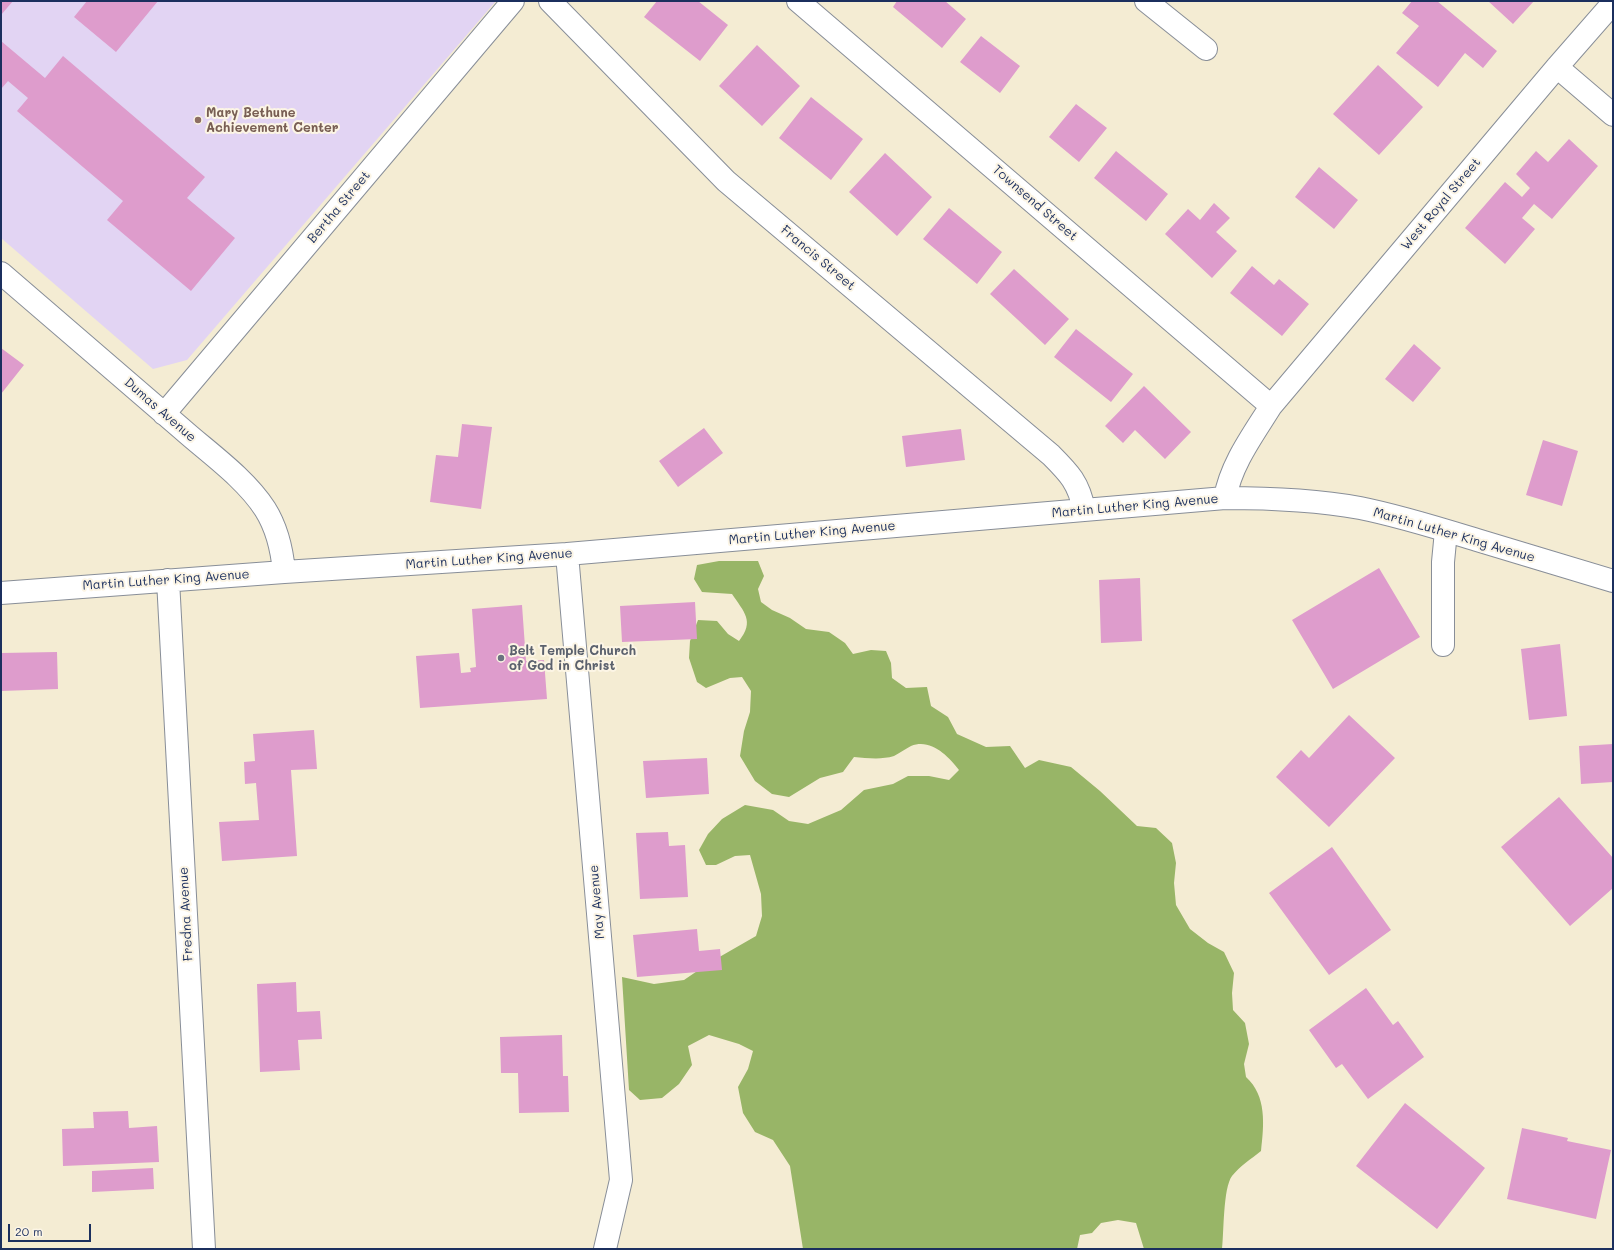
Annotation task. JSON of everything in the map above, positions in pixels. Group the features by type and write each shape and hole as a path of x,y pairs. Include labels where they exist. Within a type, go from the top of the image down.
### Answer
{"street":[{"name":"Bertha Street","path":"164,414 513,1"},
{"name":"Francis Street","path":"550,1 726,181 1051,454 1075,483 1081,495 1084,510"},
{"name":"Townsend Street","path":"798,1 1272,406"},
{"path":"1146,1 1206,49"},
{"name":"West Royal Street","path":"1225,498 1227,484 1232,471 1246,445 1272,406 1557,66 1613,3"},
{"path":"1557,66 1613,115"},
{"name":"Dumas Avenue","path":"1,273 234,475 255,496 265,510 279,539 283,554 284,572"},
{"name":"Martin Luther King Avenue","path":"1,593 284,572 567,554 1225,498 1265,498 1359,508 1399,517 1613,581"},
{"path":"1443,645 1443,562 1446,531"},
{"name":"May Avenue","path":"567,554 621,1180 605,1249"},
{"name":"Fredna Avenue","path":"168,580 204,1249"}],"shaded area":[{"name":"Mary Bethune Achievement Center","path":"1,1 496,1 187,360 153,369 1,238"}],"green space":[{"path":"719,561 758,561 764,576 758,589 761,602 772,610 790,618 806,629 829,632 845,643 853,654 871,650 886,651 891,663 892,678 906,688 927,687 931,706 948,717 957,734 986,747 1010,746 1025,768 1039,760 1071,767 1100,791 1137,826 1156,828 1172,843 1176,863 1174,883 1176,905 1190,929 1208,943 1224,952 1234,973 1232,993 1233,1010 1245,1023 1249,1044 1244,1064 1246,1077 1258,1093 1261,1102 1263,1131 1261,1151 1238,1169 1229,1182 1225,1200 1222,1249 1144,1249 1136,1223 1118,1220 1101,1223 1092,1233 1080,1235 1077,1249 803,1249 790,1166 773,1140 755,1132 743,1113 738,1087 748,1069 753,1051 739,1044 709,1035 688,1046 692,1065 679,1084 662,1098 640,1100 629,1090 622,977 654,984 684,980 709,963 756,936 762,916 761,894 750,855 735,856 716,865 706,865 699,850 708,834 722,819 745,805 773,810 789,821 808,824 841,810 864,790 893,784 908,776 929,776 949,780 959,770 950,759 932,746 918,744 911,746 894,756 884,758 854,757 843,772 820,778 789,797 772,794 755,781 740,756 744,731 750,712 751,691 742,677 730,678 706,688 697,682 689,658 690,641 698,620 717,621 728,634 739,641 746,628 747,622 744,612 732,594 702,592 694,579 697,565"}],"building":[{"path":"1,1 13,1 1,15"},
{"path":"87,1 158,1 116,52 74,17"},
{"path":"657,1 698,1 728,25 700,61 644,17"},
{"path":"897,1 945,1 966,19 942,48 893,7"},
{"path":"1412,1 1437,1 1497,51 1483,68 1465,53 1438,87 1396,53 1419,26 1402,13"},
{"path":"1488,1 1534,1 1513,24"},
{"path":"981,36 1020,66 1000,93 960,62"},
{"path":"1,41 45,78 63,56 205,177 187,198 235,238 191,291 107,220 123,201 17,111 28,98 8,81 1,89"},
{"path":"757,45 800,86 762,126 719,86"},
{"path":"1378,65 1423,107 1379,155 1333,114"},
{"path":"811,97 863,139 831,180 779,138"},
{"path":"1076,104 1107,128 1079,162 1049,137"},
{"path":"1569,139 1598,166 1552,219 1534,204 1522,218 1535,229 1505,264 1465,228 1505,182 1522,197 1530,188 1516,174 1536,151 1548,162"},
{"path":"1116,151 1168,194 1146,221 1094,178"},
{"path":"885,153 932,197 897,236 849,192"},
{"path":"1319,167 1358,200 1334,229 1295,197"},
{"path":"1214,203 1230,218 1216,232 1237,251 1212,278 1165,234 1188,209 1200,220"},
{"path":"949,208 1002,252 977,284 923,239"},
{"path":"1252,266 1274,285 1279,279 1309,304 1282,336 1230,293"},
{"path":"1014,269 1069,319 1045,345 990,294"},
{"path":"1076,329 1133,374 1111,402 1054,357"},
{"path":"1414,344 1441,368 1413,402 1385,379"},
{"path":"1,348 24,365 1,394"},
{"path":"1144,386 1191,432 1165,459 1135,430 1123,443 1105,426"},
{"path":"462,424 492,427 481,509 430,502 436,455 458,457"},
{"path":"704,428 723,453 678,487 659,461"},
{"path":"961,429 965,460 906,467 902,436"},
{"path":"1543,440 1578,451 1562,506 1526,495"},
{"path":"1379,568 1420,637 1333,689 1292,620"},
{"path":"1140,578 1142,641 1101,643 1099,580"},
{"path":"695,602 697,639 622,642 620,606"},
{"name":"Belt Temple Church of God in Christ","path":"522,605 526,661 544,660 547,699 420,708 416,656 459,653 461,673 471,672 470,668 476,667 472,609"},
{"path":"1560,644 1567,716 1529,720 1521,649"},
{"path":"57,652 58,689 1,691 1,653"},
{"path":"1349,715 1395,758 1329,827 1276,777 1301,750 1309,758"},
{"path":"314,730 317,769 291,770 297,856 222,861 219,822 259,820 256,783 245,784 244,762 255,761 253,734"},
{"path":"1613,744 1613,782 1581,784 1579,746"},
{"path":"707,758 709,794 646,798 643,761"},
{"path":"1559,797 1613,858 1613,888 1570,926 1501,847"},
{"path":"668,832 669,846 685,845 688,897 640,899 636,833"},
{"path":"1332,847 1391,930 1329,975 1269,893"},
{"path":"697,929 699,951 720,949 722,970 637,977 633,935"},
{"path":"296,982 297,1012 320,1011 322,1039 298,1040 300,1070 260,1072 257,984"},
{"path":"1366,988 1393,1025 1398,1021 1424,1057 1368,1099 1342,1064 1336,1068 1309,1030"},
{"path":"562,1035 563,1076 568,1076 569,1112 519,1113 518,1073 501,1073 500,1037"},
{"path":"1405,1103 1485,1168 1437,1229 1356,1166"},
{"path":"128,1111 129,1128 157,1126 159,1162 63,1166 62,1129 94,1128 93,1112"},
{"path":"1522,1128 1568,1138 1567,1141 1611,1150 1596,1219 1507,1199"},
{"path":"153,1168 154,1189 92,1192 92,1171"}],"place":[{"name":"Mary Bethune Achievement Center","path":"198,120"},
{"name":"Belt Temple Church of God in Christ","path":"501,658"}]}
